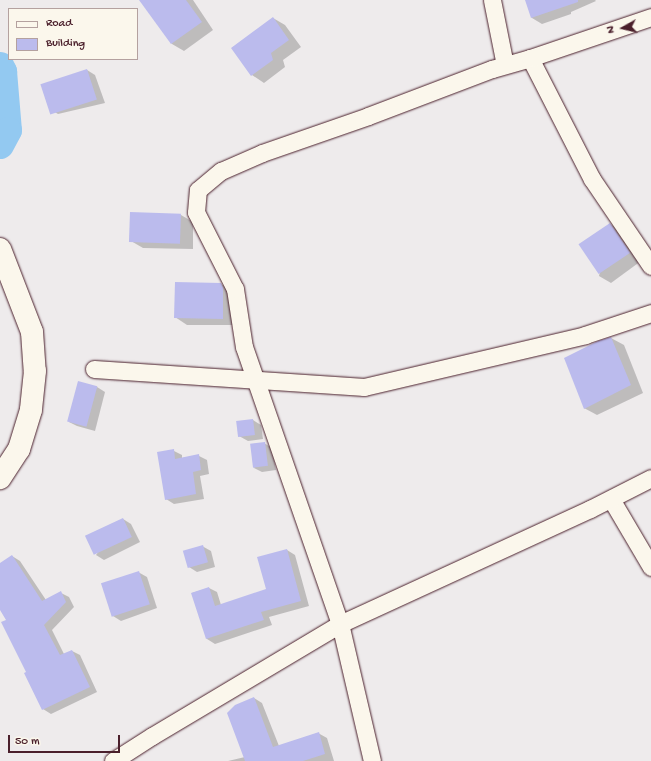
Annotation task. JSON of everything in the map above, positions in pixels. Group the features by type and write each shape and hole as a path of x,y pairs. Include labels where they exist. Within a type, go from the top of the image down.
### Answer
{"main road":[{"path":"0,249 32,332 35,371 31,410 18,449 0,478"}],"street":[{"path":"492,0 505,65"},
{"path":"372,761 340,624 244,347 235,289 196,212 198,190 221,171 262,153 368,116 505,65 651,17"},
{"path":"530,58 592,179 651,266"},
{"path":"94,369 364,387 585,335 651,313"},
{"path":"113,761 152,736 340,624 611,499 651,478"},
{"path":"611,499 651,567"}],"building":[{"path":"139,0 186,0 202,22 171,44"},
{"path":"525,0 578,0 578,2 531,18"},
{"path":"273,17 289,40 271,53 273,60 251,76 231,48"},
{"path":"87,69 97,99 50,115 40,84"},
{"path":"130,212 181,214 180,244 129,242"},
{"path":"610,223 630,253 599,274 578,244"},
{"path":"175,282 221,283 223,288 223,319 174,318"},
{"path":"611,337 631,385 584,409 564,358 598,341"},
{"path":"78,381 97,386 86,427 67,422"},
{"path":"253,419 255,435 238,437 236,421"},
{"path":"265,442 268,466 253,468 250,444"},
{"path":"174,449 175,459 199,454 201,470 193,472 196,494 165,500 157,452"},
{"path":"123,518 132,537 94,555 85,536"},
{"path":"203,545 208,562 188,568 183,551"},
{"path":"287,549 301,601 261,612 264,620 206,639 191,593 209,587 215,606 266,589 257,557"},
{"path":"12,555 42,601 61,591 66,602 44,625 60,655 72,650 90,687 42,710 24,673 26,672 1,622 6,620 0,610 0,563"},
{"path":"139,571 150,604 112,617 101,583"},
{"path":"254,697 273,747 319,732 325,754 303,761 245,761 227,713 235,705"}],"waterway":[{"path":"0,65 3,71 8,130 0,145"}]}
